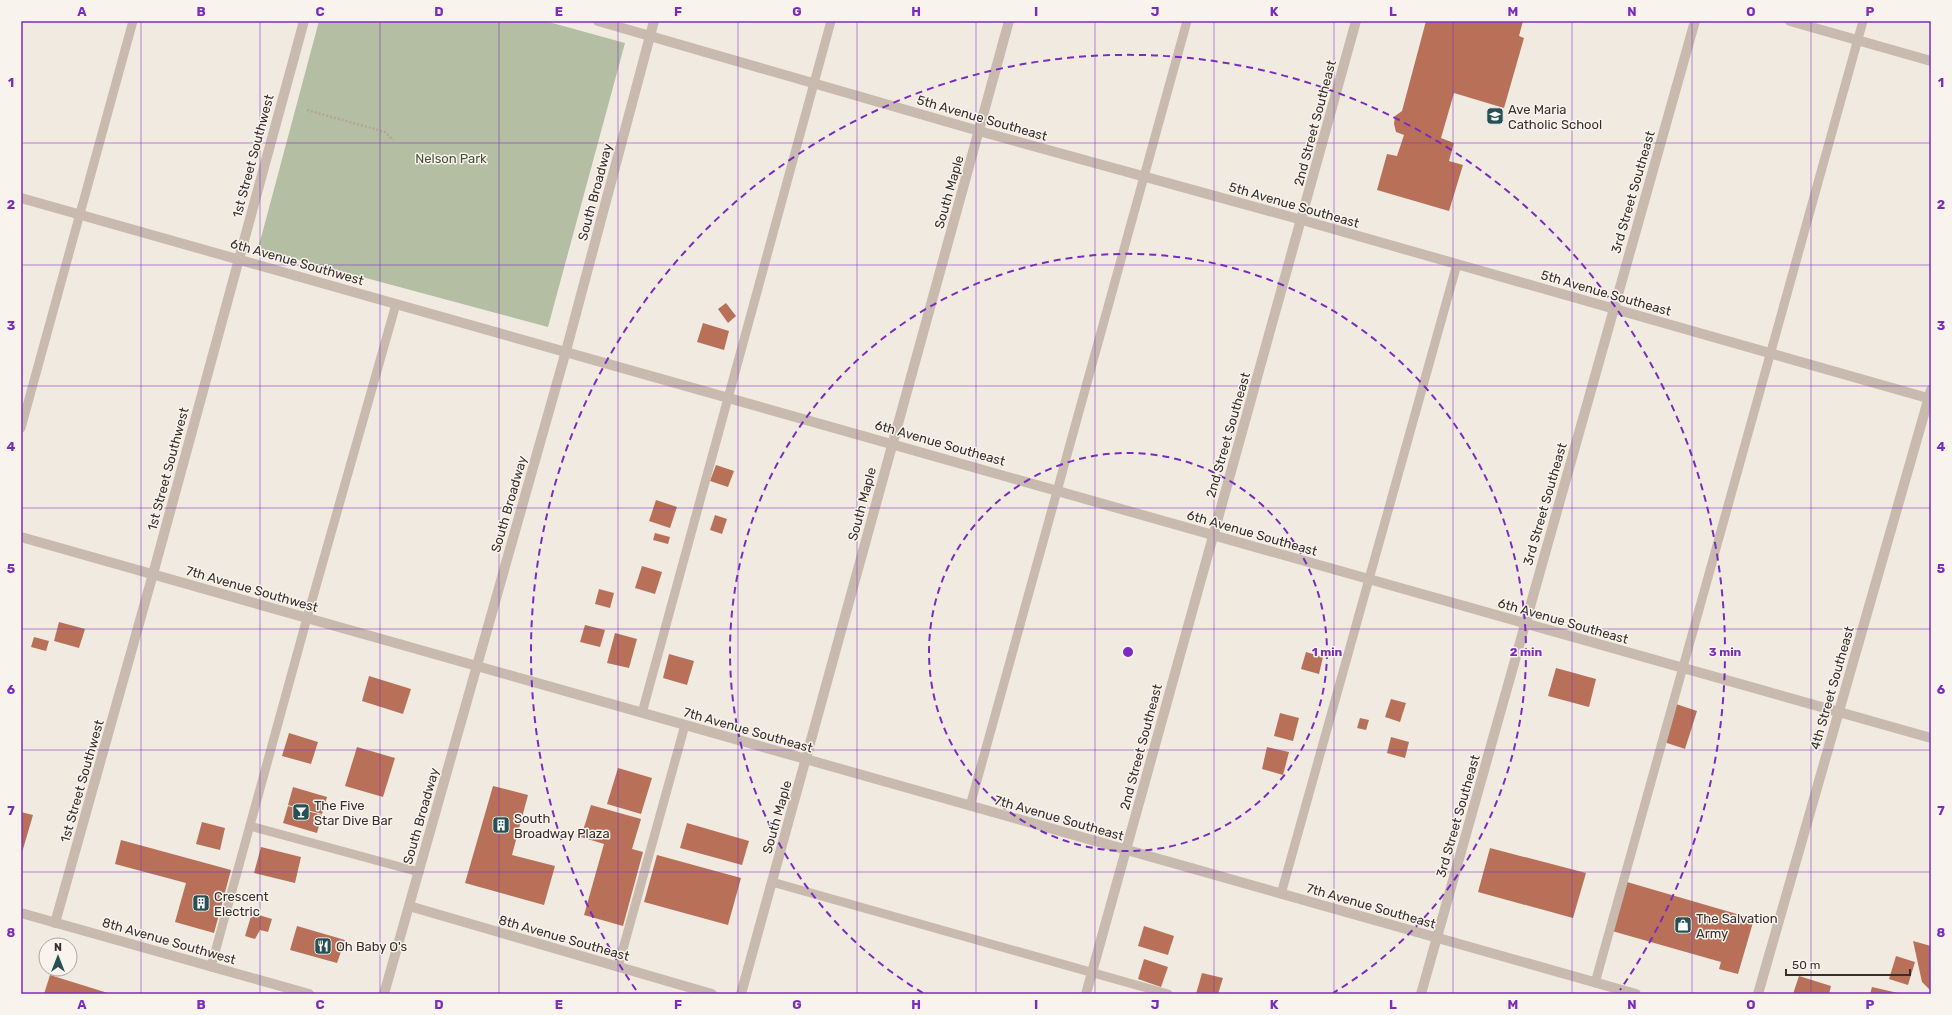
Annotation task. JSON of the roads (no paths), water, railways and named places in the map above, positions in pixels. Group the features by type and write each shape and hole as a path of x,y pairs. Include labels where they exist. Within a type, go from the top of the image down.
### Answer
{"street":[{"name":"1st Street Southwest","path":"55,923 153,574 304,21"},
{"name":"5th Avenue Southeast","path":"598,21 979,131 1302,220 1771,353 1930,396"},
{"name":"South Broadway","path":"384,994 566,351 654,21"},
{"name":"South Maple","path":"741,994 1009,21"},
{"name":"2nd Street Southeast","path":"1086,994 1356,21"},
{"name":"3rd Street Southeast","path":"1421,994 1695,21"},
{"path":"1790,21 1931,61"},
{"name":"6th Avenue Southwest","path":"21,198 566,351"},
{"name":"6th Avenue Southeast","path":"566,351 1369,580 1931,738"},
{"name":"4th Street Southeast","path":"1758,994 1838,711 1930,396"},
{"name":"7th Avenue Southwest","path":"21,537 476,666"},
{"name":"7th Avenue Southeast","path":"476,666 1636,994"},
{"name":"8th Avenue Southeast","path":"410,906 712,994"},
{"name":"8th Avenue Southwest","path":"21,913 309,994"}],"lane":[{"path":"21,428 133,21"},
{"path":"642,713 831,21"},
{"path":"970,806 1056,490 1187,21"},
{"path":"1595,983 1863,21"},
{"path":"1281,894 1457,264"},
{"path":"211,966 307,618 396,304"},
{"path":"618,966 685,725"},
{"path":"250,826 419,872"},
{"path":"772,882 1168,994"}],"place":[{"name":"Ave Maria Catholic School","path":"1495,116"},
{"name":"The Five Star Dive Bar","path":"301,812"},
{"name":"South Broadway Plaza","path":"501,825"},
{"name":"Crescent Electric","path":"201,903"},
{"name":"The Salvation Army","path":"1683,925"},
{"name":"Oh Baby O's","path":"323,946"}],"park label":[{"name":"Nelson Park","path":"451,158"}]}
